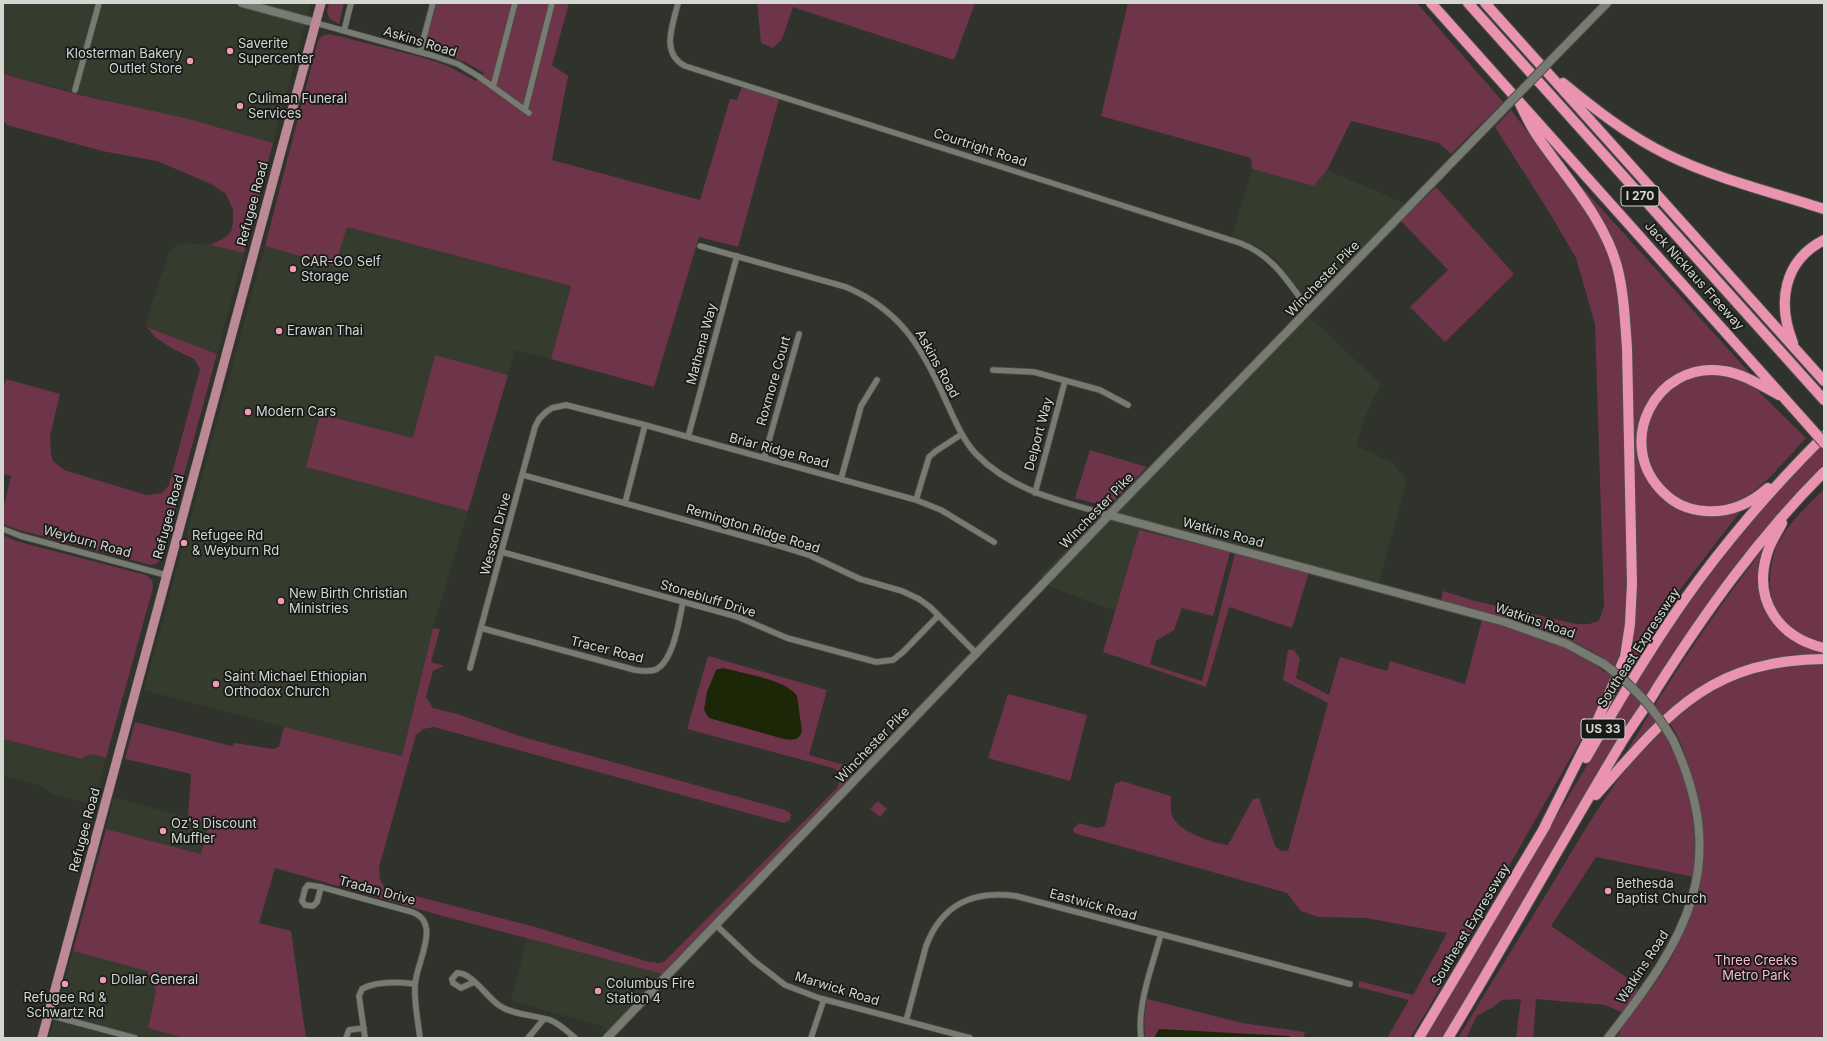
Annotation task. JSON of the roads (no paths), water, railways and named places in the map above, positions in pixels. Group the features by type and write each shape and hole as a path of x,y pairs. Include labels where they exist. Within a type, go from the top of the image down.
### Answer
{"highway":[{"name":"Jack Nicklaus Freeway","path":"1431,3 1824,443"},
{"name":"Jack Nicklaus Freeway","path":"1468,3 1824,400"},
{"path":"1485,3 1824,381"},
{"path":"1544,68 1609,120 1669,156 1705,170 1824,209"},
{"path":"1520,104 1537,135 1580,194 1607,242 1620,280 1626,322 1627,348 1632,584 1630,624 1625,657 1596,724 1543,830"},
{"path":"1795,348 1788,331 1785,315 1784,302 1788,279 1794,267 1807,251 1824,240"},
{"path":"1786,399 1735,373 1713,369 1689,373 1666,387 1657,396 1649,408 1644,421 1641,436 1642,457 1649,474 1667,496 1686,508 1710,512 1723,511 1744,505 1764,492 1797,464"},
{"name":"Southeast Expressway","path":"1419,1038 1644,662 1685,599 1730,539 1824,436"},
{"name":"US 33","path":"1448,1038 1624,738 1681,649 1719,594 1790,507 1824,472"},
{"path":"1790,507 1767,552 1763,576 1763,589 1771,613 1787,631 1804,642 1824,648"},
{"path":"1580,813 1657,727 1698,693 1721,680 1751,668 1784,661 1824,659"}],"main road":[{"path":"242,3 316,23"},
{"name":"Refugee Road","path":"42,1038 321,3"},
{"name":"Winchester Pike","path":"607,1038 1109,515 1606,3"},
{"name":"Watkins Road","path":"1109,515 1505,622 1563,642 1604,664 1628,682 1641,695 1656,713 1673,740 1688,776 1697,812 1699,851 1695,885 1684,922 1664,962 1608,1038"}],"street":[{"path":"75,90 99,3"},
{"path":"344,31 351,3"},
{"path":"420,52 433,3"},
{"path":"493,87 515,3"},
{"name":"Askins Road","path":"316,23 458,64 527,112 552,3"},
{"name":"Courtright Road","path":"678,3 670,39 670,47 673,56 685,66 1240,243 1258,251 1273,262 1309,310"},
{"name":"Askins Road","path":"700,246 846,287 862,294 885,308 902,324 918,346 962,434 976,454 993,470 1035,493 1109,515"},
{"name":"Mathena Way","path":"688,437 737,256"},
{"name":"Roxmore Court","path":"764,458 799,334"},
{"path":"993,370 1034,372 1104,392 1128,405"},
{"path":"841,479 861,406 877,380"},
{"name":"Delport Way","path":"1035,493 1065,381"},
{"name":"Briar Ridge Road","path":"549,410 566,405 645,425 916,500 941,510 994,542"},
{"name":"Wesson Drive","path":"470,668 537,424 541,417 549,410"},
{"path":"625,503 645,425"},
{"path":"916,500 929,457 962,434"},
{"name":"Remington Ridge Road","path":"523,475 809,555 860,579 910,594 930,607 976,654"},
{"name":"Weyburn Road","path":"3,529 21,536 166,575"},
{"name":"Stonebluff Drive","path":"502,552 738,616 787,638 876,662 892,660 903,652 938,616"},
{"name":"Tracer Road","path":"481,628 635,670 649,671 657,669 666,660 683,602"},
{"name":"Tradan Drive","path":"320,888 412,912 421,916 427,926 427,936 415,984 420,1038"},
{"name":"Eastwick Road","path":"906,1021 931,934 946,914 955,906 968,899 993,894 1016,896 1350,984"},
{"name":"Marwick Road","path":"716,925 754,961 775,978 803,993 824,1000 970,1038"},
{"path":"1141,1038 1140,1029 1143,1002 1161,934"},
{"path":"365,1038 360,996 362,989 371,986 399,982 415,984"},
{"path":"474,982 500,1006 544,1019 563,1027 575,1038"},
{"path":"811,1038 824,1000"},
{"path":"48,1015 135,1038"},
{"path":"528,1038 544,1019"},
{"path":"346,1038 349,1030 364,1028"}],"place":[{"name":"Saverite Supercenter","path":"230,51"},
{"name":"Klosterman Bakery Outlet Store","path":"190,61"},
{"name":"Culiman Funeral Services","path":"240,106"},
{"name":"CAR-GO Self Storage","path":"293,269"},
{"name":"Erawan Thai","path":"279,331"},
{"name":"Modern Cars","path":"248,412"},
{"name":"Refugee Rd & Weyburn Rd","path":"184,543"},
{"name":"New Birth Christian Ministries","path":"281,601"},
{"name":"Saint Michael Ethiopian Orthodox Church","path":"216,684"},
{"name":"Oz's Discount Muffler","path":"163,831"},
{"name":"Bethesda Baptist Church","path":"1608,891"},
{"name":"Dollar General","path":"103,980"},
{"name":"Refugee Rd & Schwartz Rd","path":"65,984"},
{"name":"Columbus Fire Station 4","path":"598,991"}],"park label":[{"name":"Three Creeks Metro Park","path":"1756,968"}]}
